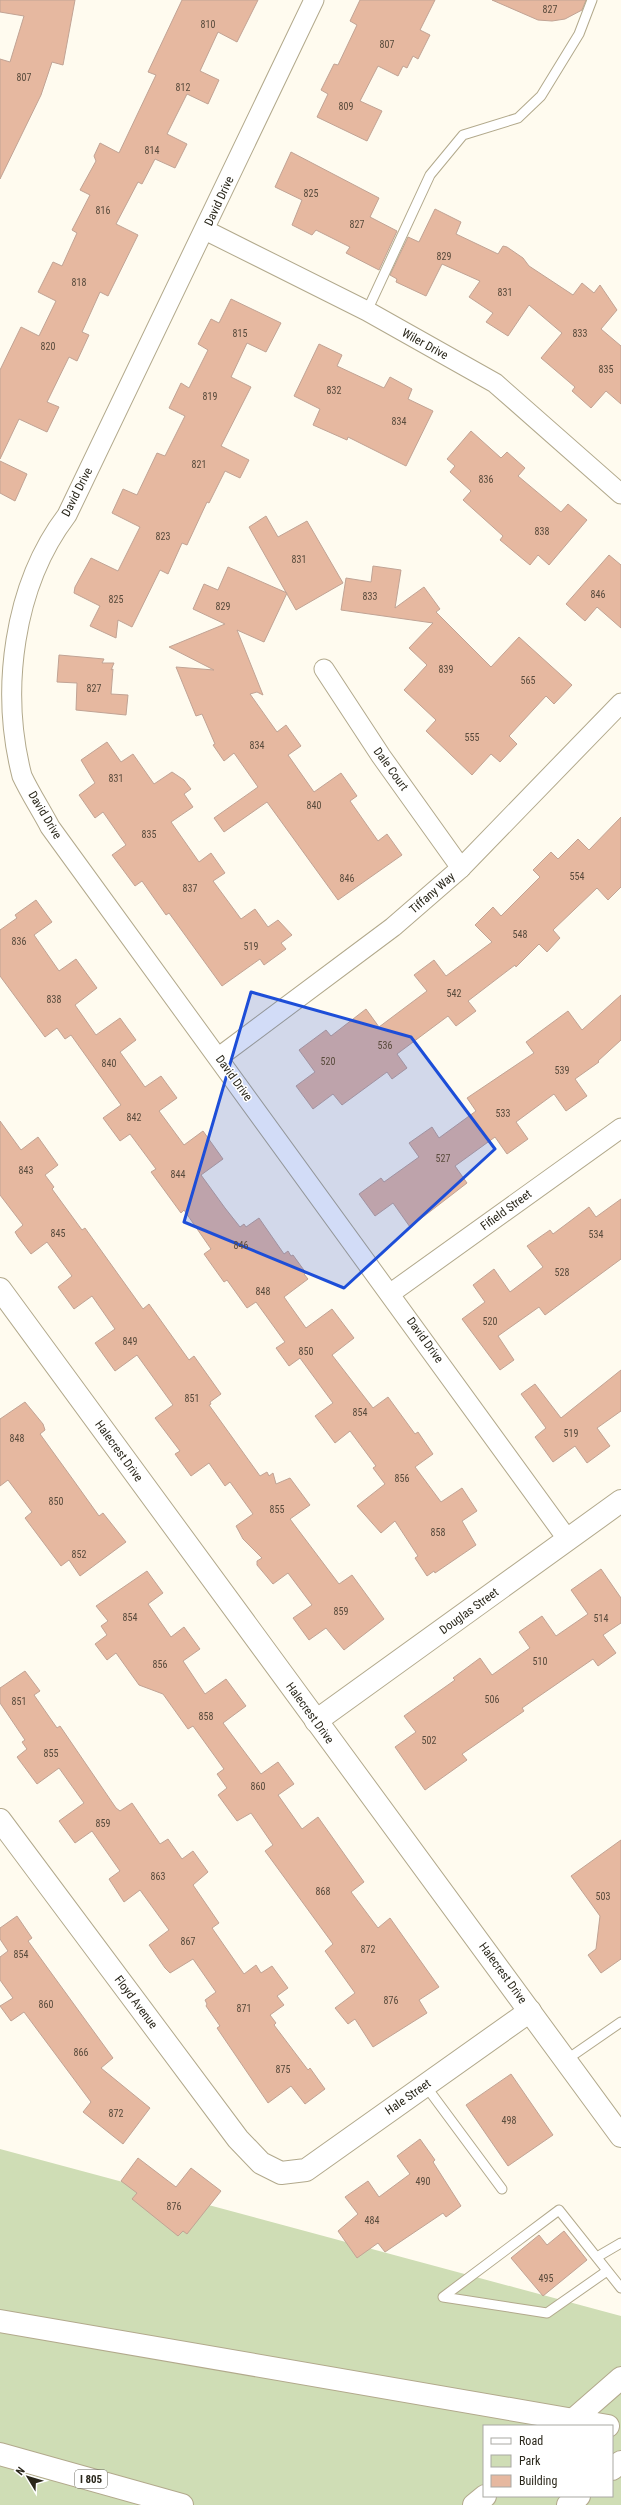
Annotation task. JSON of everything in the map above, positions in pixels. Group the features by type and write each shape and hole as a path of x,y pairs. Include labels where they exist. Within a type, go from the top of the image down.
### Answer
{"main road":[{"name":"Halecrest Drive","path":"0,1290 621,2136"},
{"name":"Douglas Street","path":"316,1721 621,1501"},
{"name":"Floyd Avenue","path":"0,1820 238,2140 261,2163 282,2173"},
{"name":"Hale Street","path":"282,2173 306,2170 530,2011"},
{"path":"0,2320 570,2422 598,2425"},
{"path":"570,2422 621,2378"},
{"name":"I 805","path":"0,2454 182,2505"},
{"path":"613,2468 621,2462"},
{"path":"474,2505 484,2497"},
{"path":"568,2505 578,2497"}],"street":[{"name":"David Drive","path":"314,0 67,515 48,540 27,582 9,642 4,708 11,743 22,776 50,827 391,1293 568,1540"},
{"name":"Wiler Drive","path":"205,230 367,312 495,383 621,494"},
{"name":"Dale Court","path":"324,669 381,756 461,868"},
{"name":"Tiffany Way","path":"219,1057 393,927 461,868 621,703"},
{"name":"Fifield Street","path":"391,1293 621,1128"}],"lane":[{"path":"367,312 430,175 463,135 518,118 541,96 579,34 592,0"},
{"path":"566,2060 621,2022"},
{"path":"425,2085 502,2189"},
{"path":"607,2271 547,2313 443,2296 559,2210 621,2288"},
{"path":"597,2257 621,2243"}],"highlighted area":[{"path":"251,992 411,1037 495,1149 344,1288 184,1222"}],"green space":[{"path":"0,2149 621,2316 621,2505 0,2505"}],"building":[{"path":"0,0 75,0 63,65 52,62 41,95 0,179 0,59 10,62 24,16 0,12"},
{"path":"182,0 258,0 237,42 218,32 200,71 219,80 208,104 187,94 167,134 187,144 175,168 155,159 142,184 138,182 116,224 138,235 108,296 100,292 82,332 89,335 77,361 69,357 47,402 59,407 47,432 19,419 0,459 0,370 21,327 39,336 56,301 38,292 53,262 62,266 77,233 72,230 90,195 80,190 96,161 94,156 100,143 119,153 156,75 148,72"},
{"path":"360,0 435,0 420,30 430,35 418,59 413,56 407,68 403,66 398,76 378,66 360,101 382,111 367,141 317,117 328,94 321,90 334,64 338,65 357,25 350,21"},
{"path":"492,0 586,0 582,10 565,19 552,21 538,20"},
{"path":"291,152 379,198 370,217 397,231 379,270 346,253 350,247 316,230 312,235 292,225 302,200 275,187"},
{"path":"435,209 461,222 456,234 498,254 503,246 507,247 523,258 529,266 573,295 582,283 594,293 600,285 617,310 601,329 621,346 621,404 606,391 591,408 572,391 575,387 541,358 562,333 529,305 508,336 486,322 493,313 469,297 480,281 442,264 426,296 396,282 397,279 390,275 408,237 419,242"},
{"path":"231,299 281,323 266,352 247,343 231,377 251,387 221,446 249,460 240,478 225,471 209,503 207,502 187,545 182,543 168,574 160,570 132,627 118,620 116,638 90,626 100,606 74,593 75,587 91,558 118,571 140,527 112,513 123,489 137,495 157,453 165,456 185,416 169,408 181,383 189,388 208,350 198,344 211,319 219,323"},
{"path":"319,344 342,355 337,366 384,388 390,377 412,389 408,399 433,411 406,466 348,437 347,440 313,425 320,409 294,396"},
{"path":"471,431 501,458 507,452 525,468 518,476 561,512 568,504 587,520 549,565 538,555 530,565 500,540 503,536 463,500 471,491 450,472 455,466 447,459"},
{"path":"0,461 27,474 15,501 0,493"},
{"path":"266,516 278,537 307,521 343,583 296,610 249,527"},
{"path":"609,555 621,565 621,628 597,607 585,621 566,604"},
{"path":"373,566 401,570 395,608 424,587 440,609 436,612 491,667 519,637 572,685 554,704 546,696 509,736 517,744 500,762 491,754 472,775 426,731 436,720 404,690 427,665 409,648 433,623 341,610 346,578 371,582"},
{"path":"228,567 287,593 264,642 237,630 263,695 257,692 250,694 277,732 286,725 301,746 288,755 314,792 341,773 357,796 350,801 378,841 387,834 402,855 338,900 267,802 224,832 214,818 258,787 234,753 224,761 213,745 215,744 202,714 196,716 176,667 214,670 169,647 225,624 193,609 204,584 218,590"},
{"path":"59,655 104,659 102,663 114,663 111,670 113,669 111,694 128,695 126,715 76,710 77,683 57,682"},
{"path":"107,742 121,762 133,754 154,784 172,772 184,780 191,789 184,794 193,807 171,822 199,862 211,853 225,873 213,881 241,919 255,909 268,927 278,920 292,935 281,943 286,949 264,965 260,959 222,986 169,913 166,915 142,881 135,886 112,855 126,845 103,812 95,818 79,795 95,783 81,760"},
{"path":"621,817 621,887 608,900 597,888 553,930 560,938 547,952 539,944 516,967 515,965 468,1001 476,1011 456,1026 448,1016 397,1054 407,1068 392,1079 387,1072 342,1105 333,1094 313,1109 296,1086 315,1072 299,1050 326,1030 331,1036 366,1009 379,1027 427,991 414,975 434,960 446,976 492,942 475,925 493,907 501,916 540,877 533,870 551,852 558,859 578,839 589,850"},
{"path":"36,900 52,922 34,935 59,971 76,959 97,988 75,1005 96,1035 120,1018 136,1040 120,1052 145,1087 161,1076 177,1098 159,1111 184,1145 203,1131 223,1159 201,1175 225,1208 240,1227 244,1224 246,1227 259,1218 284,1254 288,1251 291,1256 293,1255 306,1273 304,1274 308,1279 284,1297 306,1328 332,1309 354,1338 332,1355 373,1408 388,1397 415,1434 418,1432 433,1454 415,1467 441,1502 462,1488 477,1511 462,1521 476,1545 435,1573 434,1571 427,1576 415,1558 418,1556 395,1521 381,1533 357,1506 385,1484 373,1468 376,1466 350,1431 335,1443 315,1416 333,1403 300,1358 289,1366 276,1348 285,1342 256,1302 247,1308 227,1280 224,1282 204,1254 211,1249 184,1210 181,1213 151,1172 156,1169 130,1134 120,1141 103,1118 121,1105 71,1035 65,1039 57,1028 45,1037 0,976 0,930 17,918 15,915"},
{"path":"621,995 621,1040 598,1061 599,1062 575,1079 587,1096 566,1111 554,1094 516,1122 528,1139 507,1154 495,1137 455,1166 467,1183 410,1227 393,1203 375,1216 359,1194 381,1178 384,1182 419,1157 409,1143 432,1127 439,1138 476,1111 467,1098 534,1053 526,1042 568,1011 582,1030"},
{"path":"0,1121 21,1150 38,1137 58,1165 45,1175 54,1187 52,1189 82,1230 85,1228 143,1309 149,1304 189,1360 194,1356 221,1394 210,1402 211,1404 209,1405 260,1476 267,1472 269,1476 273,1473 276,1484 290,1478 310,1505 290,1519 339,1584 352,1575 384,1619 344,1650 326,1628 309,1640 293,1618 312,1605 288,1573 273,1584 257,1565 257,1561 262,1558 243,1539 236,1526 253,1514 230,1482 225,1486 209,1463 191,1476 175,1454 180,1451 155,1418 173,1405 137,1355 115,1371 95,1343 115,1329 92,1296 74,1309 58,1287 72,1276 47,1242 31,1254 18,1237 15,1232 23,1225 0,1195"},
{"path":"621,1199 621,1259 545,1315 539,1307 498,1336 514,1360 500,1370 462,1319 485,1302 473,1285 494,1269 510,1292 543,1267 527,1246 550,1230 553,1234 589,1207 596,1217"},
{"path":"621,1370 621,1411 597,1428 610,1446 587,1463 575,1446 553,1462 535,1437 546,1428 521,1394 535,1384 561,1418"},
{"path":"25,1402 43,1424 45,1430 40,1434 99,1516 103,1513 126,1542 80,1576 69,1560 61,1566 25,1518 32,1512 8,1480 0,1486 0,1419"},
{"path":"601,1569 621,1598 621,1623 603,1635 616,1653 598,1666 593,1659 522,1708 524,1711 462,1754 467,1760 425,1790 395,1747 416,1732 404,1716 455,1680 453,1678 480,1658 492,1675 530,1648 519,1632 542,1616 556,1636 588,1614 571,1590"},
{"path":"147,1571 163,1593 148,1604 171,1637 184,1627 200,1649 183,1661 205,1694 226,1679 246,1706 223,1723 261,1774 278,1762 294,1784 278,1795 302,1829 318,1817 364,1882 351,1892 378,1928 390,1918 439,1987 419,2000 427,2013 373,2047 355,2019 348,2024 335,2008 355,1993 325,1951 333,1944 265,1851 273,1845 251,1813 237,1821 218,1795 227,1788 217,1774 224,1769 193,1726 188,1729 163,1694 139,1685 116,1653 107,1660 95,1644 107,1635 101,1626 108,1621 96,1606"},
{"path":"25,1671 40,1691 34,1695 57,1728 60,1726 116,1808 120,1811 132,1803 160,1844 168,1839 182,1859 193,1851 208,1872 193,1885 219,1923 212,1928 244,1974 256,1965 261,1973 272,1966 288,1988 277,1996 284,2005 270,2015 276,2023 274,2025 308,2070 310,2068 325,2089 305,2104 291,2086 268,2103 217,2028 220,2026 206,2006 207,2004 205,2000 216,1992 193,1959 170,1973 165,1968 149,1945 169,1930 140,1890 124,1902 109,1879 120,1871 92,1831 75,1843 59,1821 84,1803 59,1768 37,1784 17,1757 27,1749 22,1742 25,1740 0,1703 0,1688"},
{"path":"621,1840 621,1959 601,1973 588,1955 596,1949 600,1916 571,1876"},
{"path":"17,1916 32,1938 28,1941 113,2058 101,2068 150,2108 123,2144 83,2112 91,2102 24,2012 11,2021 0,2006 13,1998 0,1980 0,1957 8,1951 0,1939 0,1928"},
{"path":"511,2074 553,2135 508,2166 466,2105"},
{"path":"420,2139 435,2160 433,2162 461,2206 446,2217 443,2213 385,2252 378,2243 357,2258 338,2231 358,2214 345,2197 368,2181 379,2197 410,2174 397,2156"},
{"path":"138,2158 176,2187 191,2168 221,2191 187,2234 183,2231 178,2236 132,2199 137,2193 121,2181"},
{"path":"564,2231 587,2260 543,2296 511,2258 539,2235 547,2245"}]}
